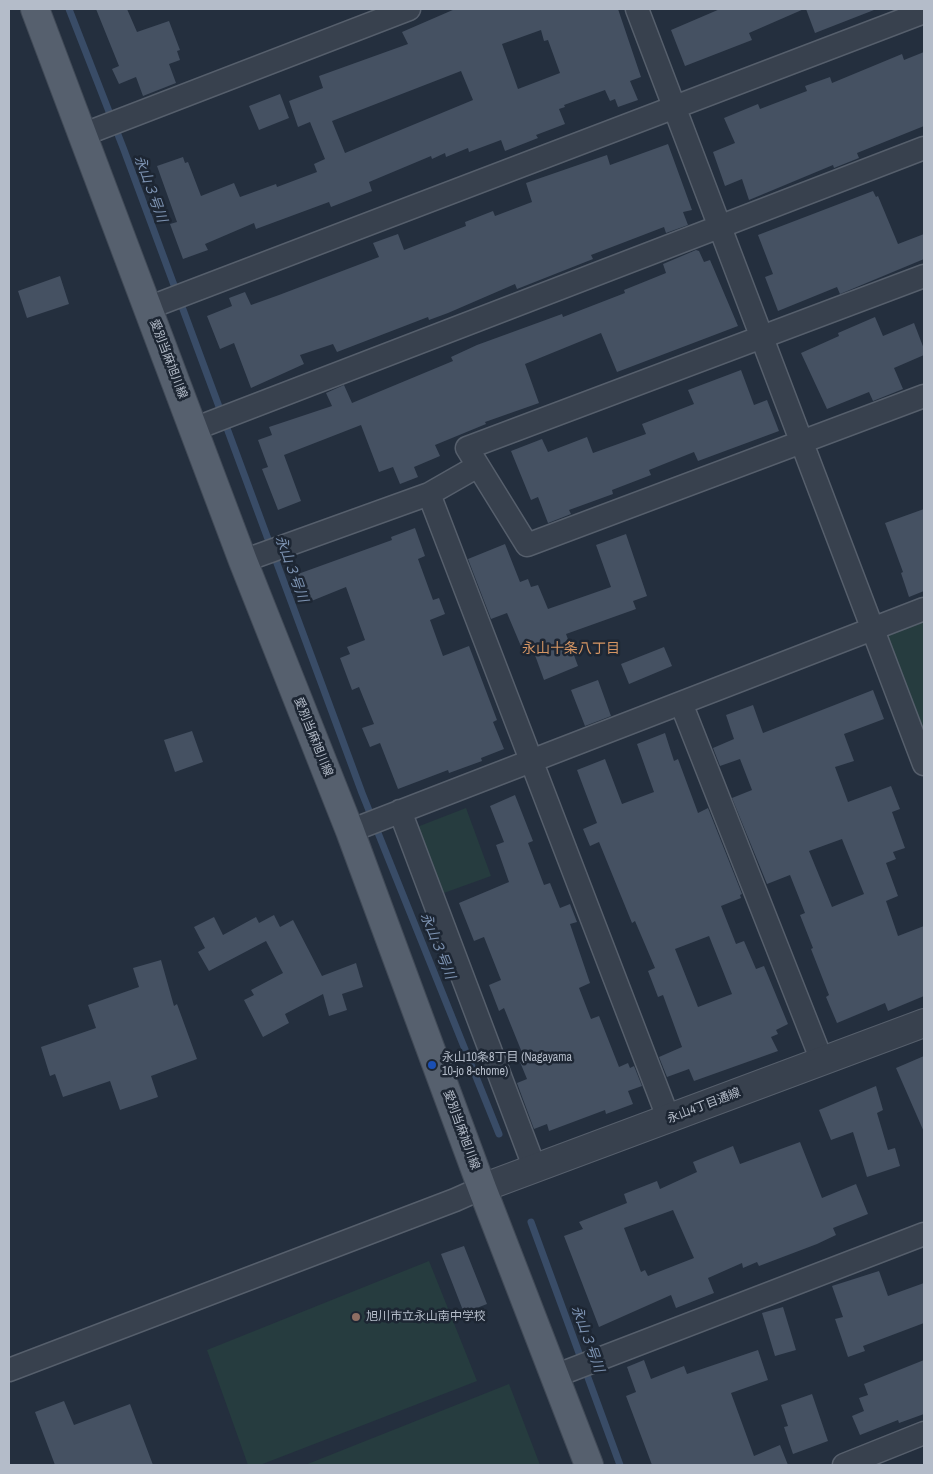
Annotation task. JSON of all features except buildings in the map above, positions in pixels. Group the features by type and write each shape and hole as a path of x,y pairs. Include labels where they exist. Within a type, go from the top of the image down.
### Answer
{"main road":[{"name":"愛別当麻旭川線","path":"35,9 90,132 156,305 213,422 262,553 482,1188 563,1373 589,1465"}],"street":[{"path":"90,132 409,9"},
{"path":"637,9 722,226 924,764"},
{"path":"156,305 924,12"},
{"path":"213,422 924,148"},
{"path":"924,276 467,448 527,545 924,396"},
{"path":"262,553 429,494 478,466"},
{"path":"429,494 530,762 669,1120"},
{"path":"358,828 924,609"},
{"path":"681,703 822,1061"},
{"path":"394,813 535,1169"},
{"name":"永山4丁目通線","path":"482,1188 669,1120 924,1023"},
{"path":"9,1370 455,1200 482,1188"},
{"path":"563,1373 924,1234"},
{"path":"844,1465 924,1433"}],"green space":[{"path":"924,609 924,764 872,629"},
{"path":"466,808 491,876 441,894 417,827"},
{"path":"429,1261 477,1381 260,1465 248,1465 207,1350"},
{"path":"509,1384 540,1465 305,1465"}],"waterway":[{"name":"永山３号川","path":"69,9 124,150 362,793 499,1134"},
{"name":"永山３号川","path":"531,1222 620,1465"}],"place":[{"name":"永山10条8丁目 (Nagayama 10-jo 8-chome)","path":"432,1065"},
{"name":"旭川市立永山南中学校","path":"356,1317"}],"district":[{"name":"永山十条八丁目","path":"571,649"}]}
